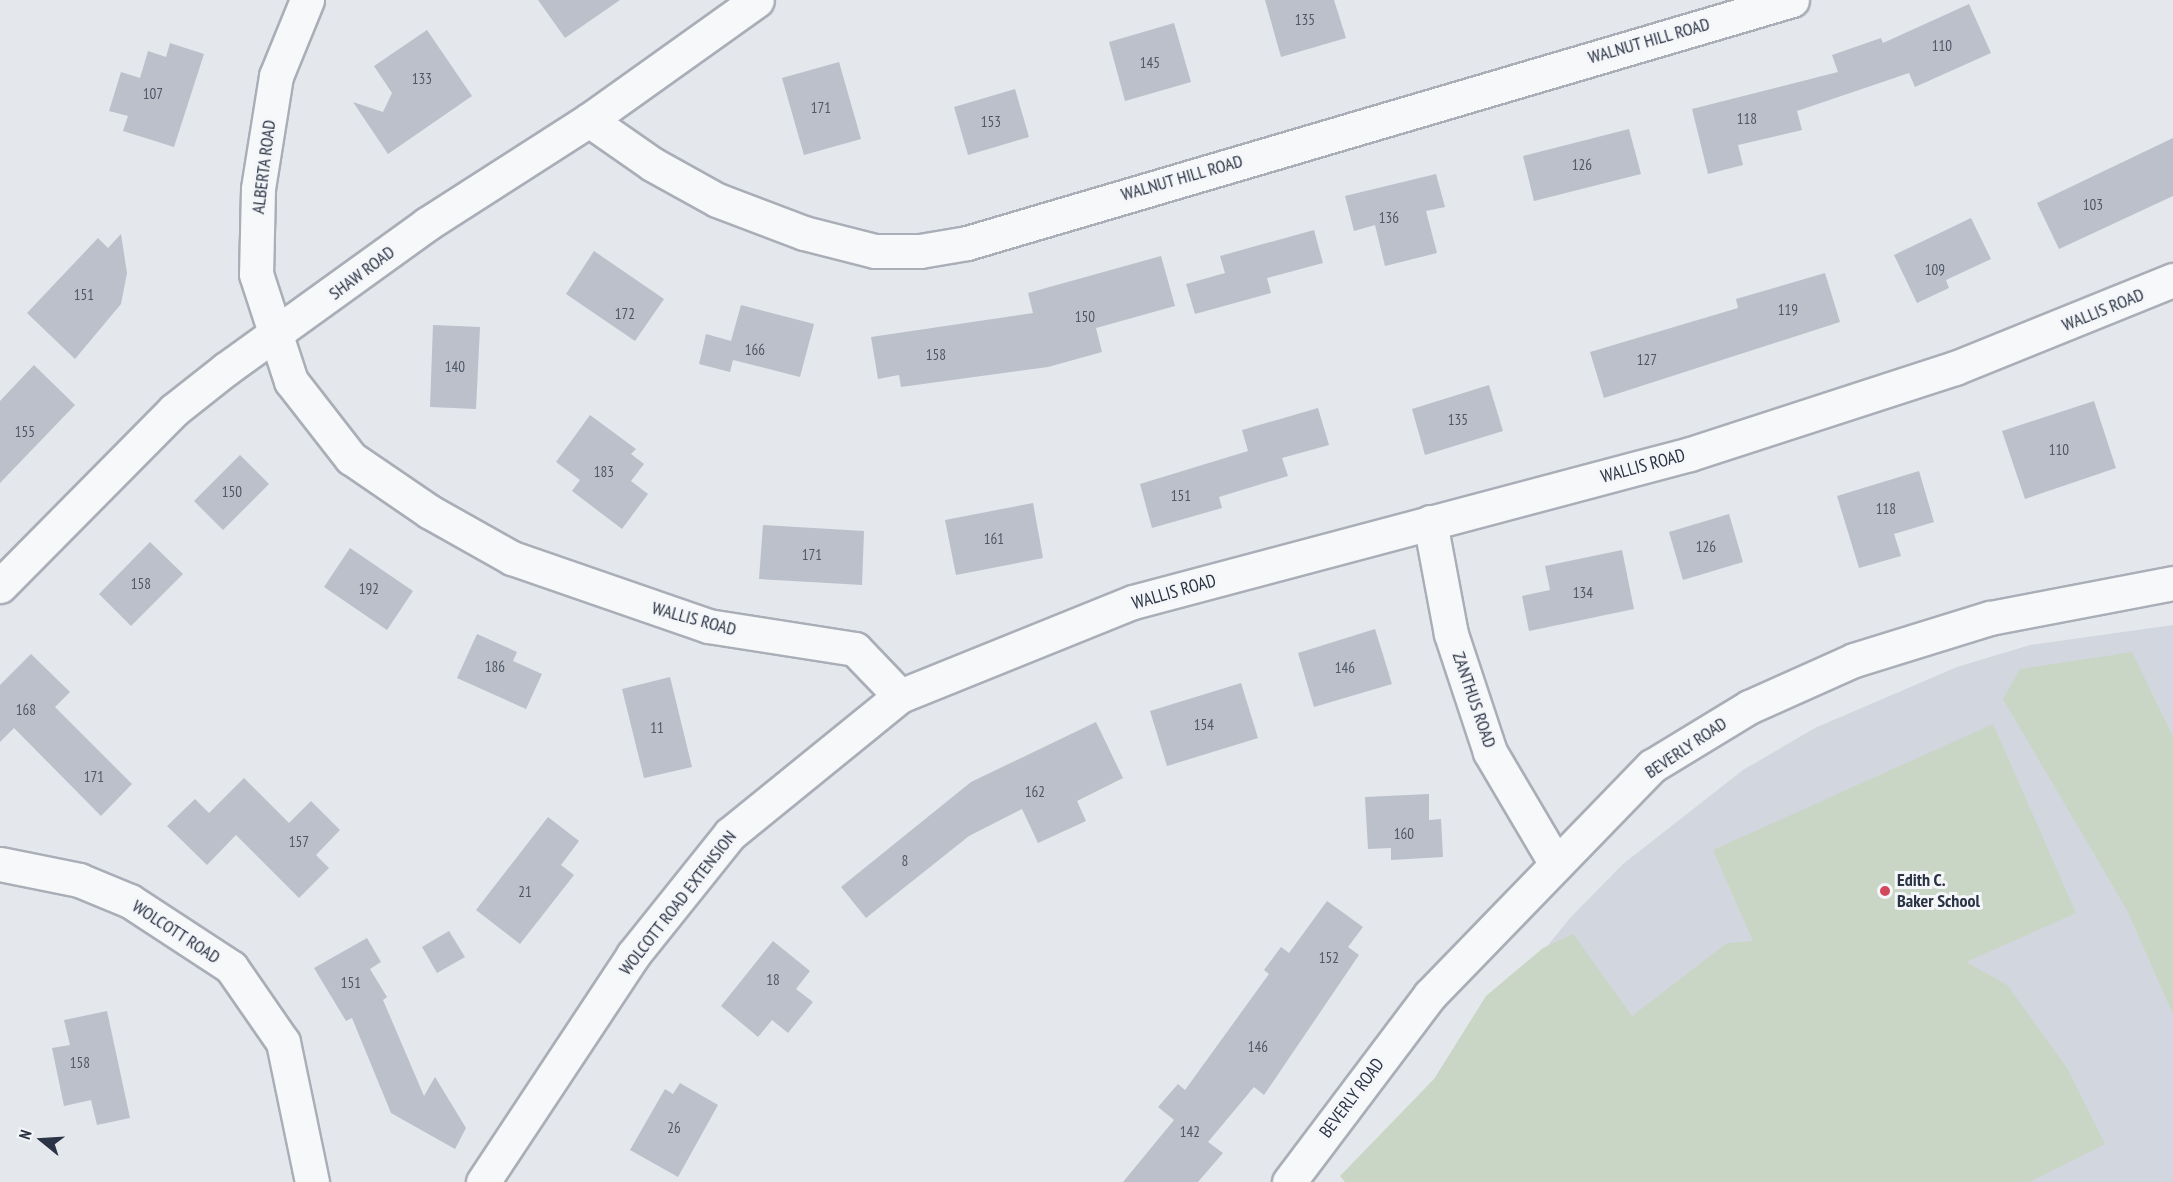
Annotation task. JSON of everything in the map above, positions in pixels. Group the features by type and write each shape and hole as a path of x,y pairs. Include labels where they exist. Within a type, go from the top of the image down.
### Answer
{"street":[{"name":"ALBERTA ROAD","path":"274,338 256,274 258,189 276,76 307,0"},
{"name":"SHAW ROAD","path":"0,586 174,410 427,224 590,120 757,0"},
{"name":"WALNUT HILL ROAD","path":"590,120 652,164 717,200 804,233 875,251 920,251 967,243 1792,0"},
{"name":"WALLIS ROAD","path":"274,338 291,381 351,458 430,512 512,558 698,623 855,649 900,696 1134,602 1690,454 1933,375 2173,280"},
{"name":"ZANTHUS ROAD","path":"1430,522 1451,634 1490,752 1556,864"},
{"name":"BEVERLY ROAD","path":"1289,1182 1430,995 1652,766 1749,707 1854,660 1990,618 2173,583"},
{"name":"WOLCOTT ROAD EXTENSION","path":"483,1182 633,955 730,834 900,696"},
{"name":"WOLCOTT ROAD","path":"0,864 79,880 130,901 231,968 284,1042 312,1182"}],"shaded area":[{"name":"Edith C. Baker School","path":"2173,625 2173,1182 1356,1182 1570,918 1623,864 1743,770 1815,728 1957,667 2030,645"}],"green space":[{"path":"2132,652 2173,737 2173,1014 2127,910 2003,699 2020,669"},
{"name":"Edith C. Baker School","path":"1993,724 2076,913 1966,962 2007,985 2067,1068 2105,1144 2029,1182 1345,1182 1340,1176 1434,1079 1486,996 1543,948 1573,934 1632,1016 1727,943 1753,941 1713,850"}],"building":[{"path":"538,0 620,0 565,38"},
{"path":"1265,0 1334,0 1346,38 1281,57"},
{"path":"1969,4 1991,53 1915,87 1909,73 1797,111 1802,130 1738,145 1743,165 1708,174 1692,109 1838,72 1832,55 1881,38 1883,43"},
{"path":"1174,23 1191,82 1125,101 1109,42"},
{"path":"427,30 472,96 388,154 353,102 383,112 392,93 374,66"},
{"path":"170,43 204,54 174,147 123,131 128,116 109,111 121,72 140,78 148,51 166,57"},
{"path":"839,62 861,139 804,155 782,78"},
{"path":"1015,89 1029,137 968,155 954,107"},
{"path":"1629,129 1641,174 1534,201 1523,156"},
{"path":"2173,138 2173,196 2059,249 2037,203"},
{"path":"1436,174 1445,207 1426,211 1437,253 1385,266 1375,225 1354,231 1345,196"},
{"path":"1971,218 1991,259 1946,280 1949,288 1917,303 1894,255"},
{"path":"1314,230 1323,263 1267,278 1271,293 1195,314 1186,284 1225,273 1220,256"},
{"path":"121,234 127,273 121,304 75,359 27,313 98,238 108,248"},
{"path":"594,251 664,299 635,341 566,294"},
{"path":"1161,256 1175,306 1096,328 1102,352 1048,367 901,387 899,375 878,379 871,337 1033,313 1028,293"},
{"path":"1825,273 1840,322 1604,398 1590,352 1738,308 1736,299"},
{"path":"741,305 814,324 800,377 733,360 730,372 699,364 706,334 731,341"},
{"path":"433,325 480,327 476,409 430,407"},
{"path":"34,365 75,405 0,483 0,401"},
{"path":"1489,385 1503,431 1425,455 1412,409"},
{"path":"2094,401 2116,468 2025,499 2002,431"},
{"path":"1318,408 1329,445 1282,458 1288,476 1219,497 1222,508 1152,528 1140,484 1248,451 1242,430"},
{"path":"590,415 636,449 631,454 644,464 631,481 648,494 622,529 572,491 580,480 556,462"},
{"path":"240,455 269,484 223,530 194,501"},
{"path":"1919,471 1934,522 1894,534 1901,556 1859,568 1837,496"},
{"path":"1033,503 1043,558 956,575 945,520"},
{"path":"1729,514 1743,562 1683,580 1669,532"},
{"path":"763,525 864,531 862,585 759,579"},
{"path":"150,542 183,574 131,626 99,594"},
{"path":"350,548 413,591 387,630 324,587"},
{"path":"1622,550 1634,609 1529,631 1522,596 1550,590 1545,566"},
{"path":"1375,629 1392,684 1314,707 1298,653"},
{"path":"477,634 517,652 513,661 542,674 526,709 457,678"},
{"path":"31,654 70,692 55,707 132,784 101,816 14,728 0,742 0,685"},
{"path":"670,677 692,767 644,778 622,689"},
{"path":"1241,683 1258,738 1167,766 1150,711"},
{"path":"1096,722 1123,778 1077,801 1086,821 1038,843 1022,809 969,836 866,918 841,887 971,782"},
{"path":"244,778 289,823 311,801 340,830 316,855 329,868 299,898 236,835 207,865 167,826 195,799 209,813"},
{"path":"1429,794 1429,820 1441,819 1443,857 1391,860 1391,848 1368,849 1365,797"},
{"path":"548,817 579,841 561,865 574,875 520,944 476,910"},
{"path":"1327,901 1363,927 1348,947 1359,955 1264,1095 1254,1087 1208,1142 1223,1153 1198,1182 1123,1182 1174,1120 1158,1107 1178,1084 1185,1090 1269,974 1264,970 1281,947 1289,953"},
{"path":"449,931 465,957 437,973 422,947"},
{"path":"367,938 381,962 370,969 387,997 383,1000 424,1096 435,1077 466,1128 455,1149 391,1113 352,1018 346,1021 314,968"},
{"path":"773,941 810,971 796,989 813,1002 788,1033 772,1020 758,1037 721,1006"},
{"path":"107,1011 130,1118 97,1125 91,1100 64,1106 52,1048 70,1045 64,1020"},
{"path":"680,1083 718,1105 678,1177 630,1150 665,1089 673,1094"}],"place":[{"name":"Edith C. Baker School","path":"1885,891"}]}
